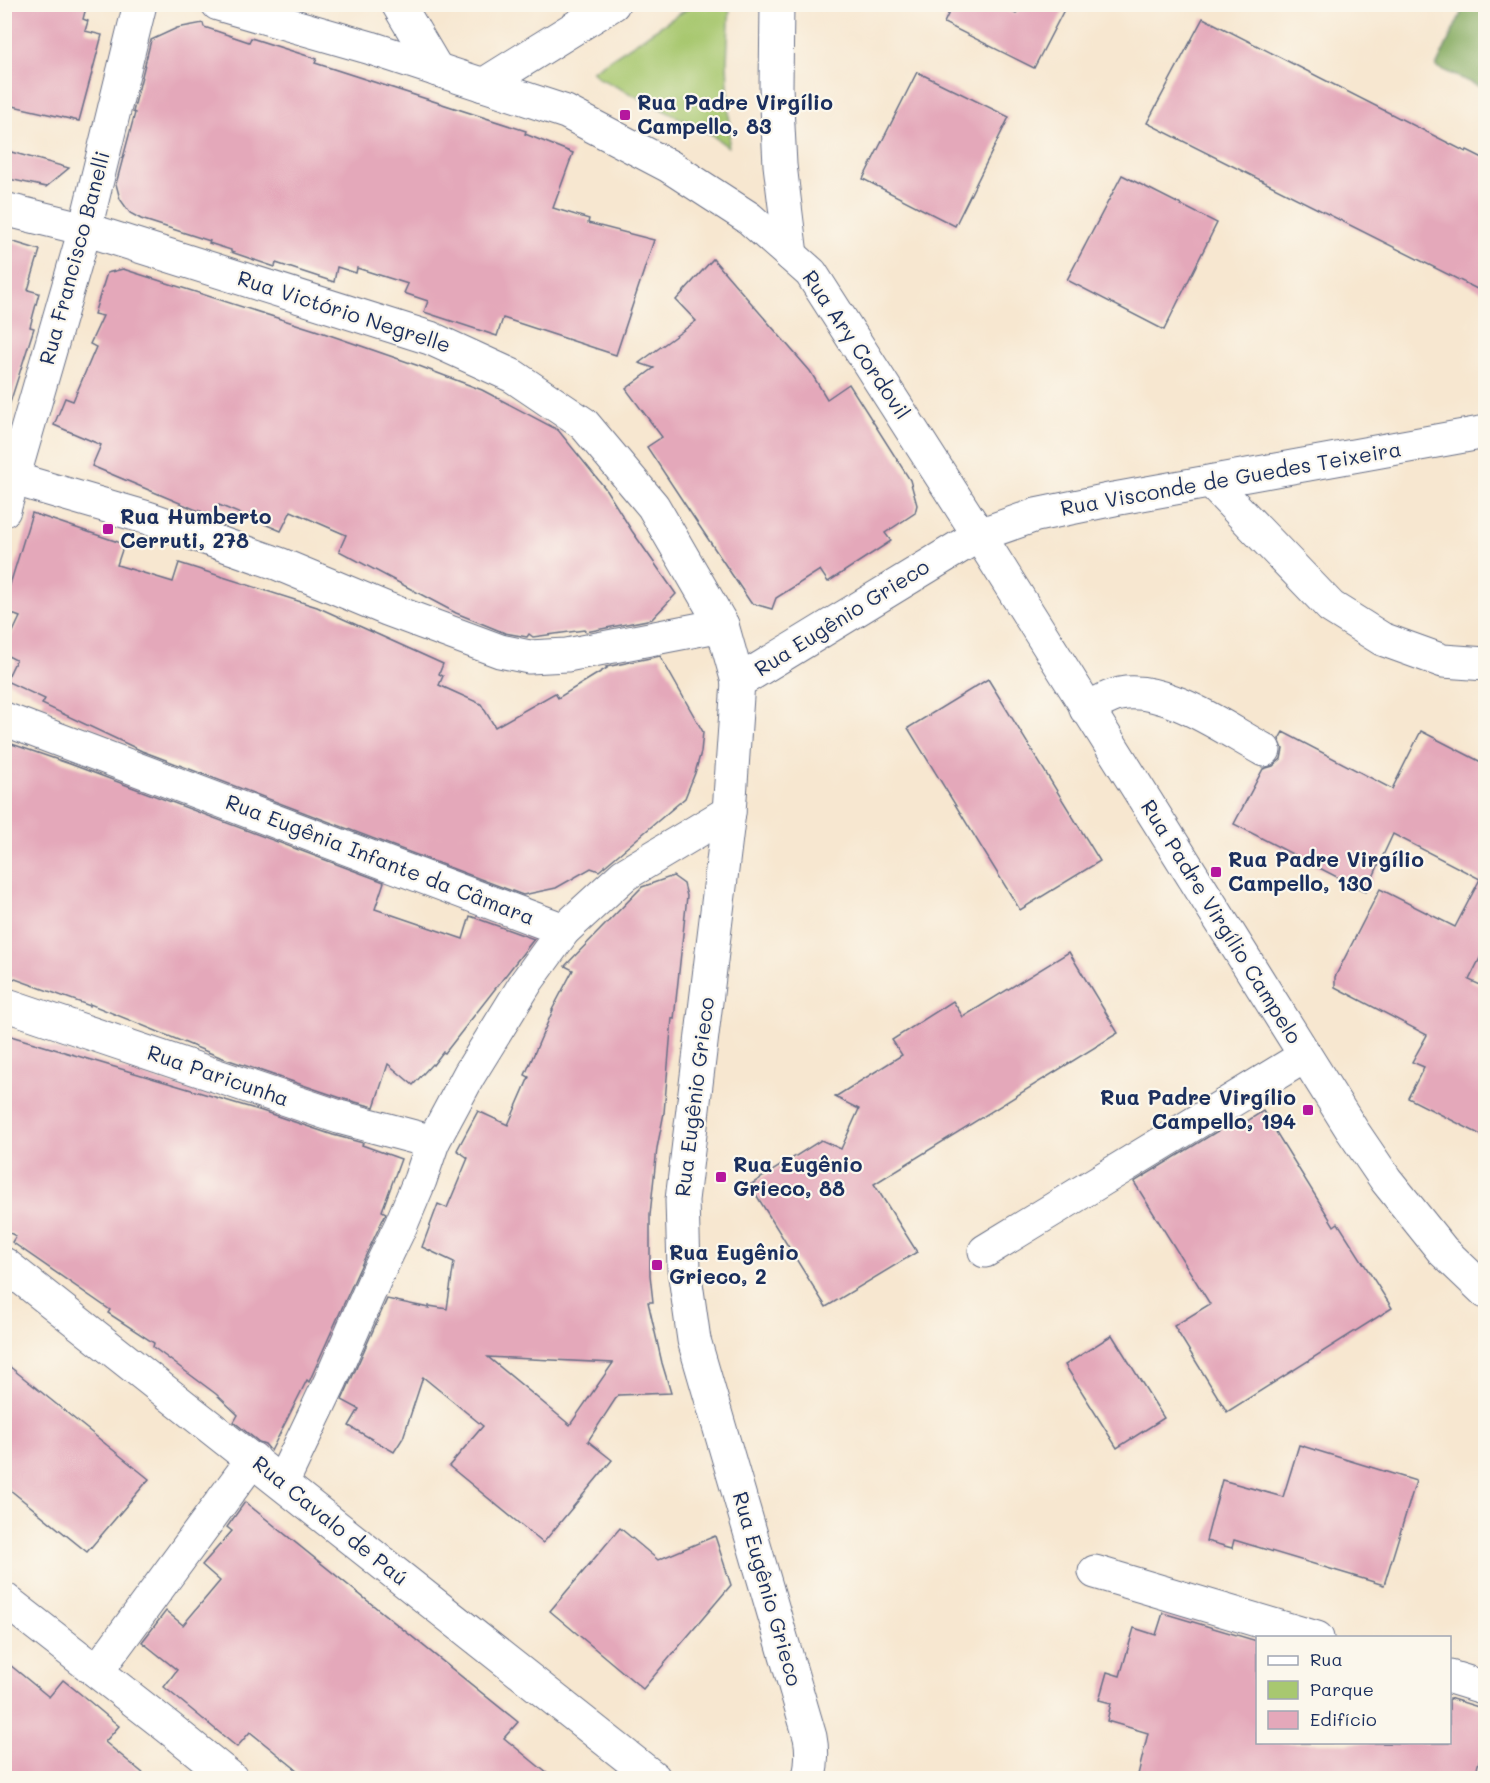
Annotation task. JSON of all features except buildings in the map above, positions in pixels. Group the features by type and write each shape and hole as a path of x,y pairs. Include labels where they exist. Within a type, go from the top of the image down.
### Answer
{"street":[{"name":"Rua Francisco Banelli","path":"4,510 9,477 85,229 140,4"},
{"path":"218,4 277,12 371,48 437,70"},
{"path":"398,4 437,70"},
{"path":"483,85 613,4"},
{"path":"777,4 776,87 780,165 791,255"},
{"name":"Rua Ary Cordovil","path":"437,70 566,112 669,166 749,218 811,273 979,535"},
{"name":"Rua Victório Negrelle","path":"4,210 85,229 430,338 513,376 584,424 653,506 722,625 738,682"},
{"name":"Rua Visconde de Guedes Teixeira","path":"979,535 1036,515 1114,499 1485,432"},
{"path":"9,477 148,518 279,564 387,609 500,651 529,657 567,655 722,625"},
{"path":"1211,482 1331,608 1392,643 1443,661 1485,664"},
{"name":"Rua Eugênio Grieco","path":"809,1779 812,1757 810,1737 694,1340 684,1269 682,1200 729,812 738,682 979,535"},
{"name":"Rua Padre Virgílio Campelo","path":"979,535 1352,1130 1386,1180 1443,1251 1485,1292"},
{"path":"1086,708 1120,694 1146,693 1176,701 1264,750"},
{"name":"Rua Eugênia Infante da Câmara","path":"4,719 564,930"},
{"path":"282,1483 401,1225 433,1142 469,1075 527,981 564,930 624,875 729,812"},
{"name":"Rua Paricunha","path":"4,1004 339,1117 433,1142"},
{"path":"985,1251 1305,1056"},
{"name":"Rua Cavalo de Paú","path":"4,1264 654,1779"},
{"path":"97,1671 253,1460"},
{"path":"1095,1572 1310,1636"},
{"path":"4,1599 231,1779"},
{"path":"1451,1678 1485,1688"}],"green space":[{"path":"693,5 730,5 727,61 730,133 728,147 709,133 599,78 592,71"},
{"path":"1465,5 1485,5 1485,89 1436,67"}],"place":[{"name":"Rua Padre Virgílio Campello, 83","path":"625,115"},
{"name":"Rua Humberto Cerruti, 278","path":"108,529"},
{"name":"Rua Padre Virgílio Campello, 130","path":"1216,872"},
{"name":"Rua Padre Virgílio Campello, 194","path":"1308,1110"},
{"name":"Rua Eugênio Grieco, 88","path":"721,1177"},
{"name":"Rua Eugênio Grieco, 2","path":"657,1265"}]}
